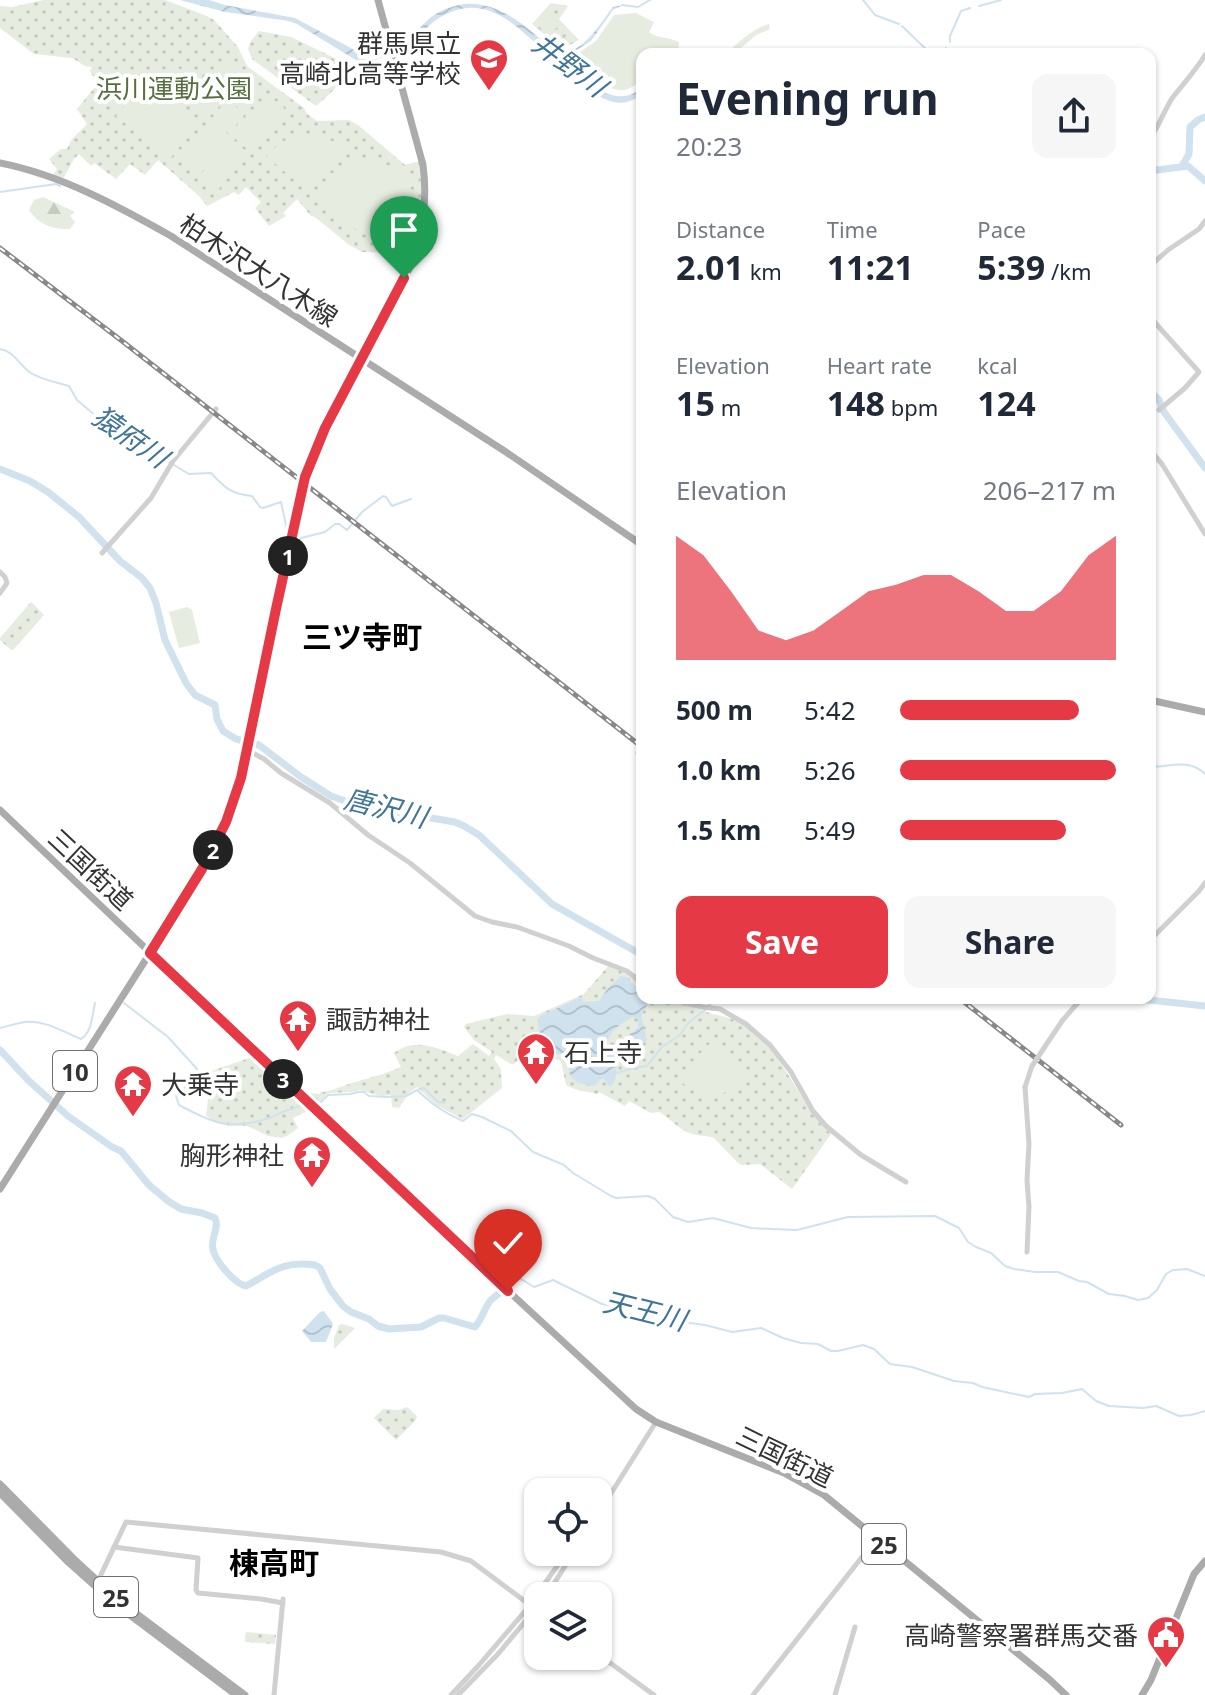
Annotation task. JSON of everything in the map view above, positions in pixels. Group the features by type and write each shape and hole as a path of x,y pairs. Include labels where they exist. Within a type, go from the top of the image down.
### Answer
{"main road":[{"name":"10","path":"0,1189 220,837 241,778 305,477 316,446 409,269 418,244 425,186 421,156 378,0"},
{"name":"柏木沢大八木線","path":"0,163 44,175 118,206 171,236 506,452 636,541"},
{"path":"1156,701 1205,712"},
{"name":"三国街道","path":"0,810 636,1409 656,1422 812,1487 1066,1695"},
{"name":"25","path":"0,1484 97,1585 245,1695"},
{"name":"25","path":"0,1493 144,1628 236,1695"},
{"path":"1142,1695 1194,1574 1205,1561"}],"street":[{"path":"1156,127 1172,99 1205,55"},
{"path":"1156,261 1205,221"},
{"path":"1156,324 1199,372 1162,407"},
{"path":"102,553 151,498 171,464 216,409"},
{"path":"1156,457 1205,534"},
{"path":"0,572 7,583 0,593"},
{"path":"246,751 264,759 330,803 475,916 569,946 627,971 636,978"},
{"path":"1156,934 1205,883"},
{"path":"689,1004 720,1009 746,1024 770,1045 826,1126 861,1155 906,1182"},
{"path":"1027,1252 1029,1144 1025,1087 1029,1072 1077,1004"},
{"path":"612,1491 656,1422"},
{"path":"97,1585 126,1522 441,1552 471,1561 524,1599"},
{"path":"753,1695 877,1538"},
{"path":"114,1547 198,1558 198,1593 283,1601 274,1695"},
{"path":"451,1695 524,1620"},
{"path":"458,1695 524,1623"},
{"path":"835,1695 855,1627"},
{"path":"612,1664 654,1695"}],"green space":[{"name":"浜川運動公園","path":"44,0 165,0 214,20 238,47 247,66 317,121 349,120 405,165 420,161 421,223 415,243 397,253 362,252 311,216 297,199 283,213 286,216 269,226 255,208 261,202 246,187 239,195 234,192 207,206 158,160 145,175 130,164 116,179 94,163 91,166 79,154 63,179 53,175 57,169 49,159 61,149 67,149 87,124 77,109 100,81 92,75 92,67 72,58 34,54 0,28 0,6 12,7"},
{"path":"551,3 568,6 559,19 579,40 562,49 532,24"},
{"path":"546,10 563,24 547,34 535,23"},
{"path":"636,13 654,22 649,33 679,42 678,48 636,48 636,84 624,90 611,88 596,79 573,57 596,41 614,15"},
{"path":"769,24 770,29 756,35 741,48 732,48 742,39"},
{"path":"259,31 291,37 347,64 339,83 316,106 252,59 248,49"},
{"path":"223,59 241,74 225,93 207,79"},
{"path":"171,62 190,77 181,88 162,72"},
{"path":"246,77 264,91 248,111 230,96"},
{"path":"146,78 200,121 170,159 116,116"},
{"path":"205,81 223,96 207,116 189,101"},
{"path":"267,94 285,109 269,129 251,114"},
{"path":"227,99 245,114 229,134 211,119"},
{"path":"248,116 266,131 250,151 232,136"},
{"path":"209,121 227,136 197,172 179,157"},
{"path":"302,134 323,136 344,148 312,188 305,189 266,156 281,142"},
{"path":"230,138 248,153 219,189 201,174"},
{"path":"362,159 390,166 413,185 395,210 392,209 370,233 357,230 314,201 332,173"},
{"path":"43,197 75,212 70,216 75,222 70,229 46,225 33,215 29,210 34,200"},
{"path":"31,602 44,615 11,650 0,638"},
{"path":"187,607 192,610 200,643 179,648 169,612"},
{"path":"609,965 627,972 636,980 636,1004 683,1004 733,1019 766,1044 831,1134 792,1189 760,1164 738,1163 714,1138 687,1132 659,1112 651,1113 629,1101 625,1106 599,1092 577,1090 566,1085 561,1061 540,1053 534,1045 514,1064 496,1055 494,1059 501,1069 502,1088 463,1119 436,1105 417,1087 399,1108 392,1107 391,1095 381,1096 359,1090 330,1093 314,1103 302,1092 319,1094 401,1067 394,1053 410,1046 426,1046 458,1056 473,1044 489,1056 492,1052 474,1040 464,1027 466,1024 507,1014 534,1016 584,994"},
{"path":"710,1043 716,1045 746,1077 721,1094 703,1094 677,1078"},
{"path":"255,1056 311,1109 293,1118 298,1128 287,1136 268,1136 247,1126 215,1123 206,1115 209,1092 197,1076"},
{"path":"342,1324 355,1328 334,1349 334,1338"},
{"path":"407,1407 417,1416 416,1420 396,1440 374,1418 383,1409"},
{"path":"801,1455 822,1465 811,1483 797,1476 801,1469 796,1465"},
{"path":"246,1632 276,1635 275,1644 245,1642"}],"water":[{"path":"180,0 209,0 295,18 360,53 400,42 430,18 451,7 478,4 515,19 558,54 583,43 613,7 623,5 613,10 591,41 564,58 599,89 615,96 636,92 636,98 613,102 595,94 517,27 488,10 468,8 447,14 407,45 368,65 289,21 225,12"},
{"path":"621,976 636,987 636,1004 647,1005 641,1016 647,1040 619,1055 615,1079 610,1087 603,1079 595,1086 578,1083 570,1076 563,1055 542,1047 539,1034 540,1016 581,997 584,1002 599,1001","holes":["633,1017 638,1019 638,1027 618,1052 612,1053 606,1045 613,1031"]},
{"path":"324,1311 333,1324 326,1342 311,1342 302,1331"}],"waterway":[{"path":"622,5 638,7 650,0"},
{"path":"863,0 875,15 899,24"},
{"path":"979,6 1001,0"},
{"path":"950,42 961,11 970,8"},
{"path":"902,26 925,48"},
{"name":"井野川","path":"1182,166 1189,154 1190,127 1205,117"},
{"name":"井野川","path":"1156,170 1188,166 1205,181"},
{"path":"0,192 60,186"},
{"name":"猿府川","path":"0,349 9,352 35,375 69,386 77,400 96,416 115,425 144,450 169,462"},
{"path":"1156,397 1205,468"},
{"name":"猿府川","path":"174,465 189,474 211,473 229,489 252,496 260,507 281,502 288,534"},
{"name":"唐沢川","path":"0,469 48,492 79,517 120,561 142,578 150,588 165,640 186,683 195,695 215,705 223,731 236,739 259,745 331,796 370,810 455,822 464,826 479,835 552,904 636,952"},
{"name":"猿府川","path":"297,539 325,532 335,524 347,530 362,512 383,496 392,506 411,499"},
{"path":"1156,767 1187,765 1205,774"},
{"name":"唐沢川","path":"1156,1001 1205,1006"},
{"path":"0,1028 25,1022 40,1023 81,1039 89,1028 95,1003"},
{"path":"124,1003 168,1037 197,1069 195,1078 176,1096 179,1105 212,1120 232,1124 255,1122 305,1105"},
{"path":"617,1073 647,1066 662,1047 680,1035 688,1023 705,1010"},
{"name":"天王川","path":"0,1050 68,1116 121,1151 149,1185 168,1201 181,1209 215,1218 212,1245 217,1260 236,1281 246,1286 286,1266 315,1265 320,1268 343,1306 389,1329 421,1327 439,1318 475,1327 490,1301 512,1281"},
{"path":"417,1090 424,1088 437,1101 444,1103"},
{"path":"315,1104 328,1095 364,1092 369,1096 406,1096 417,1090 438,1108 463,1121 472,1114 511,1131 533,1152 564,1165 611,1196 648,1196 673,1217 688,1222 713,1218 751,1228 797,1230 848,1217 935,1216 959,1228 968,1242 991,1253 1005,1266 1035,1272 1058,1272 1109,1294 1138,1300 1148,1298 1166,1274 1173,1270 1187,1269 1205,1276"},
{"name":"天王川","path":"512,1281 521,1279 534,1287 553,1280 602,1304 668,1313 683,1322 732,1332 761,1328 783,1338 818,1344 831,1351 863,1345 874,1349 890,1364 1029,1397 1082,1389 1096,1401 1109,1406 1156,1406 1179,1416 1205,1411"}],"railway":[{"path":"0,248 636,742"},
{"path":"967,1004 1121,1125"}],"place":[{"name":"群馬県立 高崎北高等学校","path":"489,92"},
{"name":"諏訪神社","path":"298,1053"},
{"name":"石上寺","path":"536,1086"},
{"name":"大乗寺","path":"133,1118"},
{"name":"胸形神社","path":"312,1189"},
{"name":"高崎警察署群馬交番","path":"1166,1669"}],"district":[{"name":"三ツ寺町","path":"362,636"},
{"name":"棟高町","path":"274,1562"}],"route":[{"path":"404,278 316,446 305,477 241,778 226,822 202,869 150,953 508,1291"}]}
